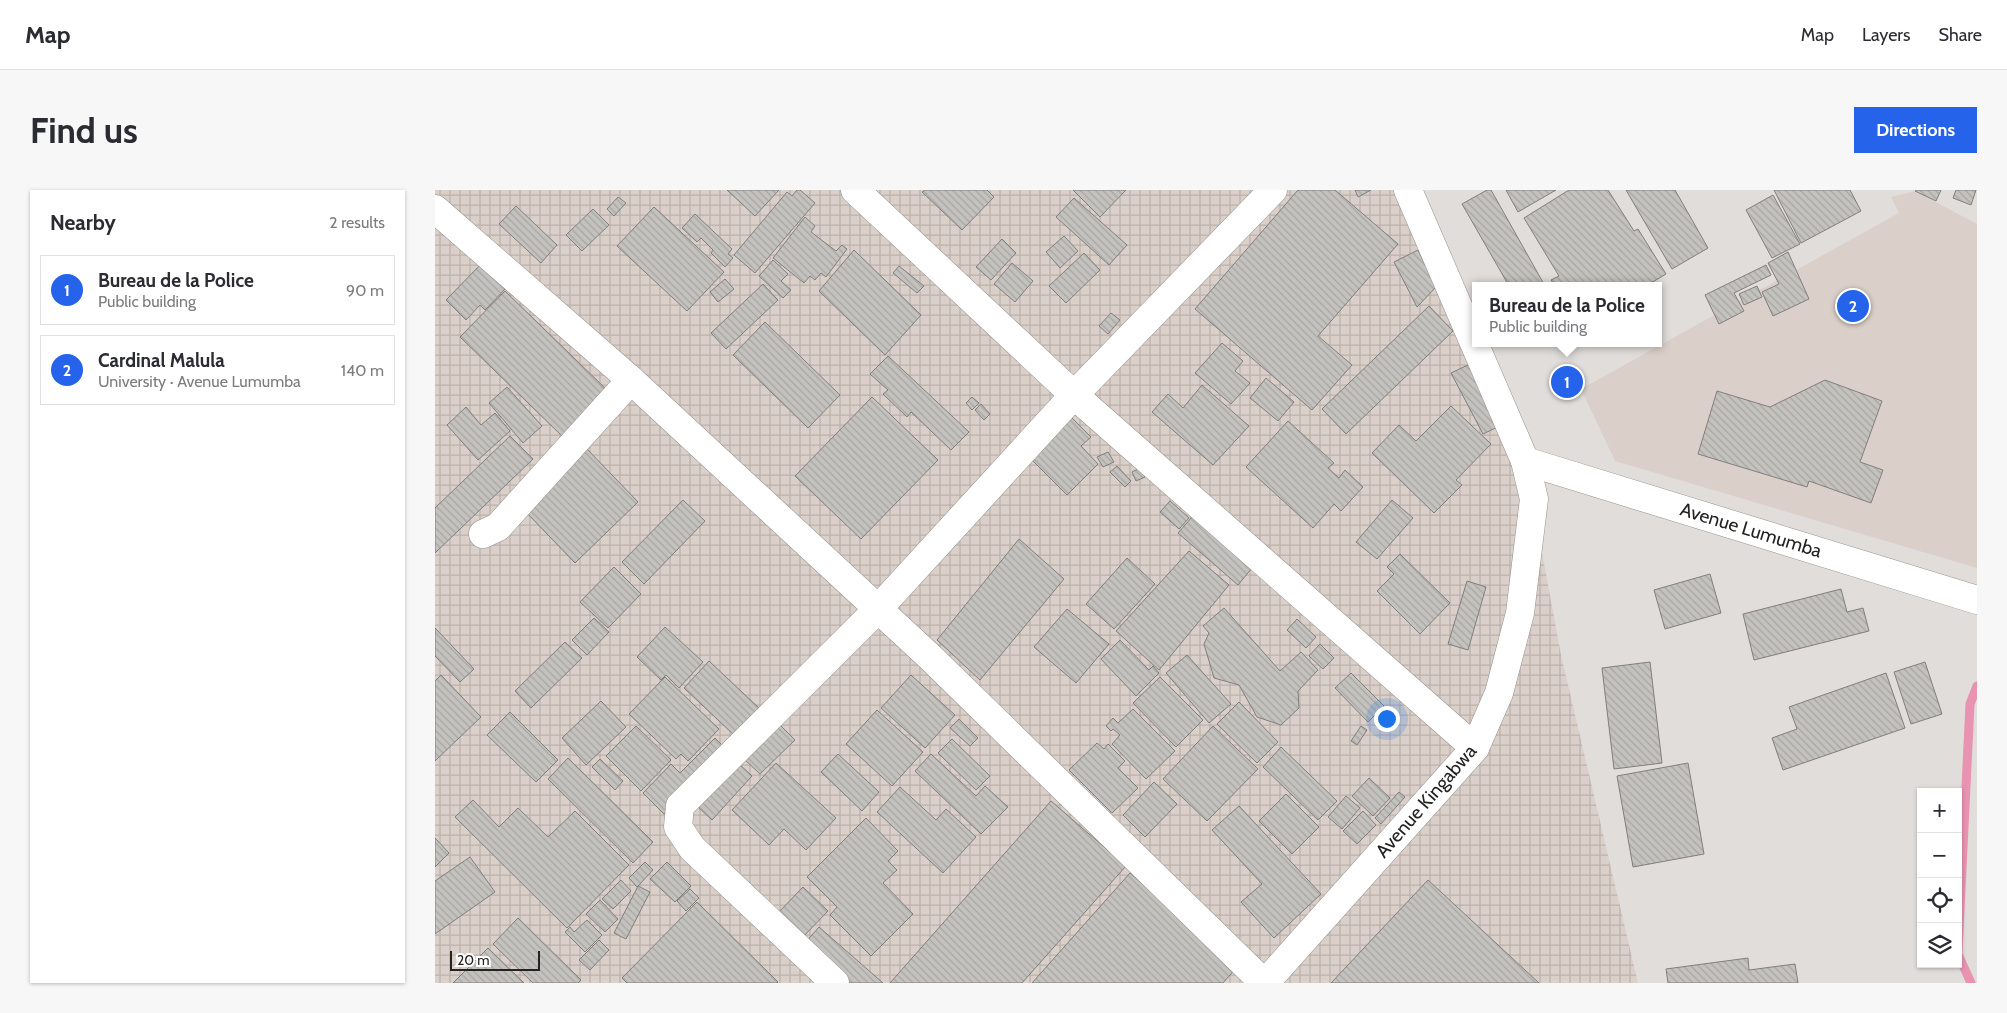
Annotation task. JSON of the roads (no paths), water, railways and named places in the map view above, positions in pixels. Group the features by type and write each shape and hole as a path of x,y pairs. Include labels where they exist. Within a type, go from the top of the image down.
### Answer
{"street":[{"path":"435,197 442,190"},
{"path":"855,190 1074,395 1475,748"},
{"path":"835,983 692,848 678,827 680,806 878,609 1074,395 1273,190"},
{"name":"Avenue Kingabwa","path":"1408,190 1472,338"},
{"path":"435,209 631,380 930,657 1264,983"},
{"name":"Avenue Kingabwa","path":"1264,983 1475,748 1499,693 1520,613 1534,499 1525,461 1476,347"},
{"path":"483,534 498,527 631,380"},
{"name":"Avenue Lumumba","path":"1525,461 1977,600"}],"waterway":[{"path":"1959,923 1970,704 1977,686"},
{"path":"1962,963 1971,983"}],"place":[{"name":"Cardinal Malula","path":"1853,306"},
{"name":"Bureau de la Police","path":"1567,382"}]}
